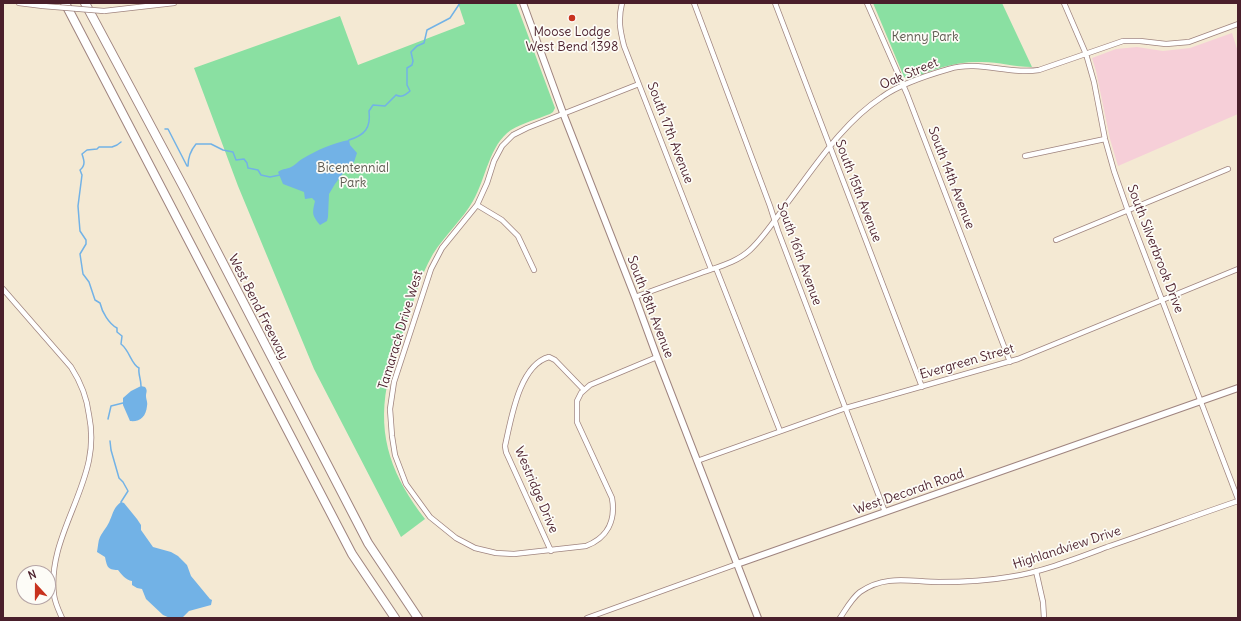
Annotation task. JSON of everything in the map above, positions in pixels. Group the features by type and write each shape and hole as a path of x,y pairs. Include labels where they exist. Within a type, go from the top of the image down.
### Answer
{"highway":[{"path":"65,3 352,554 395,618"},
{"name":"West Bend Freeway","path":"85,3 180,181 368,544 418,618"}],"street":[{"path":"19,3 104,11 174,3"},
{"name":"South 18th Avenue","path":"523,3 563,113 758,618"},
{"name":"South 17th Avenue","path":"622,3 619,16 624,46 713,269 780,431"},
{"name":"South 16th Avenue","path":"694,3 885,512"},
{"name":"South 15th Avenue","path":"775,3 922,387"},
{"name":"South 14th Avenue","path":"867,3 904,86 1010,362"},
{"name":"South Silverbrook Drive","path":"1064,3 1086,54 1094,82 1105,139 1128,211 1238,500"},
{"name":"Oak Street","path":"635,297 736,260 749,251 769,229 829,147 864,110 883,96 904,86 944,71 963,66 985,66 1027,72 1039,70 1058,65 1123,41 1166,44 1189,42 1238,24"},
{"name":"Tamarack Drive West","path":"584,390 577,401 577,422 612,498 614,510 612,519 604,535 595,542 586,546 514,554 496,553 475,548 456,538 430,517 406,484 395,455 392,436 390,409 394,382 431,269 442,248 477,205 487,183 494,161 502,146 513,135 563,113 639,84"},
{"path":"1025,156 1105,139"},
{"path":"1056,240 1228,169"},
{"path":"477,205 502,220 518,236 534,270"},
{"name":"Evergreen Street","path":"697,460 846,408 1010,362 1238,269"},
{"path":"3,290 70,367 78,380 88,408 91,436 89,461 54,567 54,596 62,618"},
{"name":"Westridge Drive","path":"551,551 506,452 505,446 513,408 528,374 543,358 549,356 555,360 584,390"},
{"path":"584,390 599,380 657,357"},
{"name":"West Decorah Road","path":"587,618 1238,388"},
{"name":"Highlandview Drive","path":"840,618 848,605 860,592 878,583 894,579 934,582 970,582 1008,577 1036,571 1238,500"},
{"path":"1036,571 1043,602 1044,618"}],"shaded area":[{"path":"1232,33 1238,52 1238,114 1118,166 1110,139 1092,58 1116,49 1137,47 1163,51 1190,48"}],"green space":[{"name":"Bicentennial Park","path":"458,3 516,3 555,108 550,114 525,123 511,130 504,136 493,153 473,201 464,215 433,254 424,271 395,354 387,385 384,405 386,440 390,456 404,488 425,519 401,537 314,369 238,186 194,68 340,16 358,65 465,24"},
{"name":"Kenny Park","path":"873,3 1002,3 1032,67 988,62 972,62 945,66 907,79 904,77"}],"water":[{"path":"349,140 350,145 357,153 354,162 347,168 329,194 327,221 320,225 313,214 315,201 312,198 305,199 304,192 283,184 278,172 295,165 319,150"},
{"path":"141,386 145,387 147,392 146,410 144,416 140,420 130,421 123,405 123,398 131,391"},
{"path":"121,502 124,503 137,519 141,525 141,530 153,547 171,552 178,556 187,565 191,576 212,600 211,605 189,611 183,617 170,618 163,615 146,599 142,589 132,585 132,581 122,575 118,570 108,567 105,557 97,552 98,542 115,508"}],"waterway":[{"path":"349,140 359,136 366,130 369,122 369,111 373,105 385,106 396,95 402,96 410,91 407,85 407,68 412,65 413,61 411,52 417,46 424,43 427,30 450,18 460,3"},
{"path":"165,129 168,129 187,166 191,152 196,144 211,144 223,150 233,152 236,160 244,159 248,168 258,170 261,175 270,177 280,175"},
{"path":"121,142 112,147 99,147 97,149 87,150 82,154 84,162 80,170 82,175 78,206 80,231 86,240 86,244 80,254 83,274 89,282 95,300 100,303 102,310 111,324 117,328 117,332 122,336 121,344 134,364 139,368 141,386"},
{"path":"108,419 111,406 123,403"},
{"path":"110,441 119,478 128,491 121,502"}],"place":[{"name":"Moose Lodge West Bend 1398","path":"572,18"}]}
